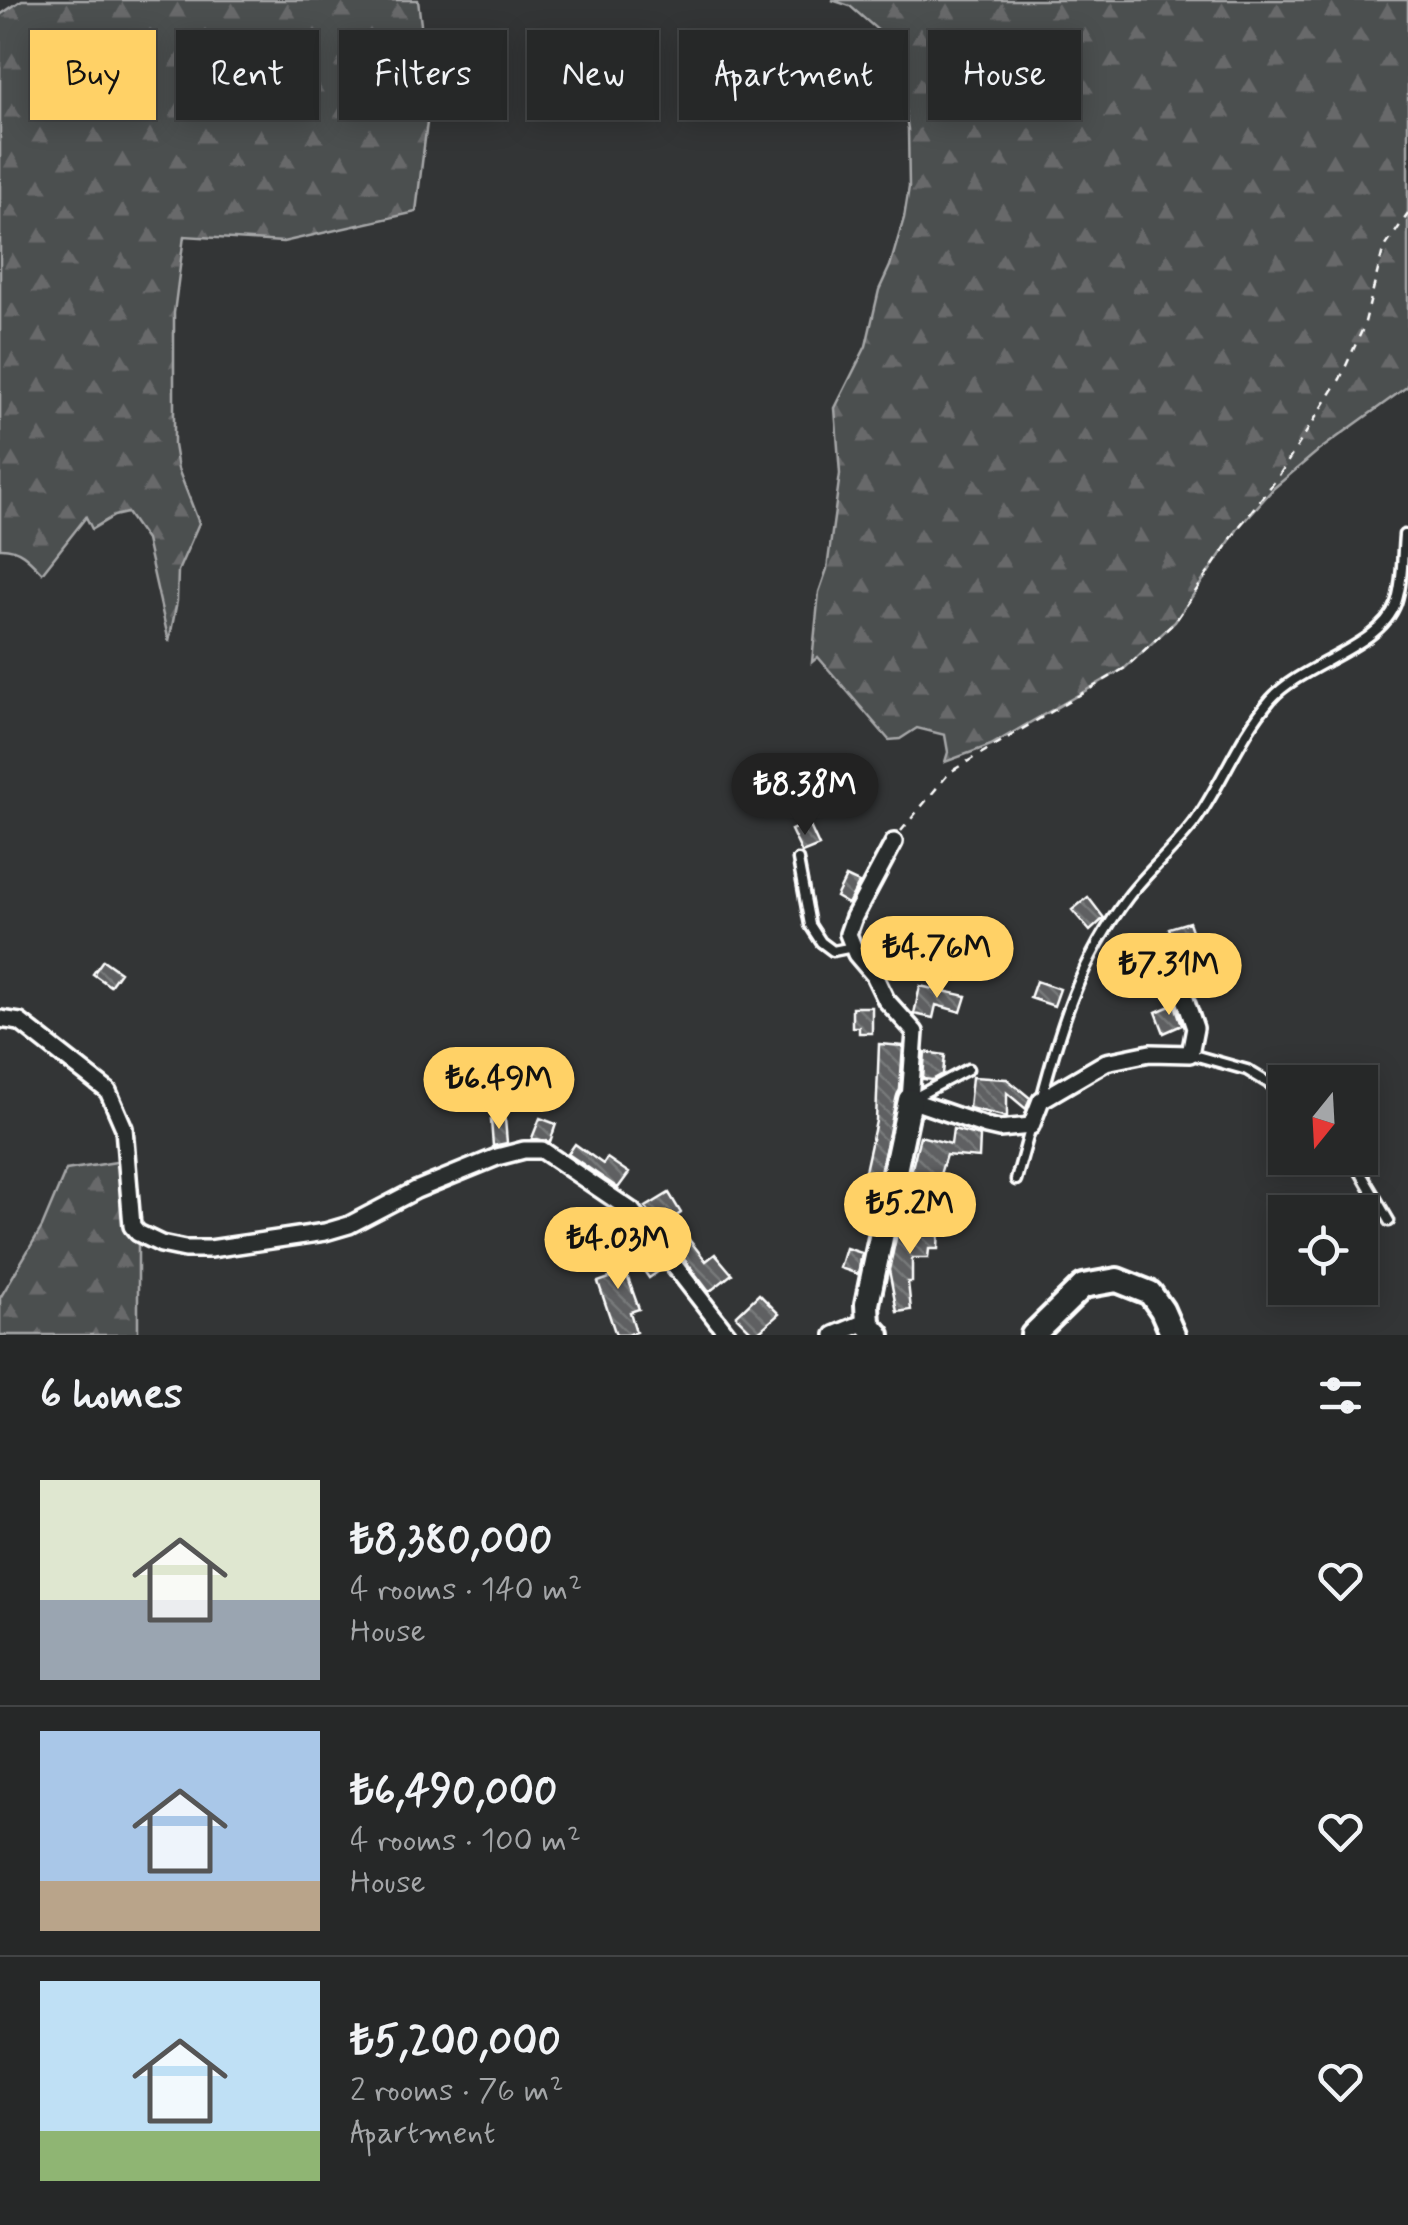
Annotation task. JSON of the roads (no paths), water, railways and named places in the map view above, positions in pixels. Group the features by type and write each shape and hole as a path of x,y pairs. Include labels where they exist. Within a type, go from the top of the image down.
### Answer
{"street":[{"path":"834,1335 873,1328 870,1286 910,1100 916,1032 886,1000 848,934 894,842"},
{"path":"910,1100 986,1126 1030,1126 1041,1100 1106,1062 1150,1053 1190,1054 1196,1028 1180,984"},
{"path":"0,1019 18,1022 108,1091 124,1128 132,1226 161,1244 185,1249 210,1248 337,1230 465,1169 524,1150 542,1150 632,1211 728,1335"},
{"path":"1033,1335 1084,1286 1118,1280 1150,1293 1172,1335"}],"lane":[{"path":"1041,1100 1069,998 1108,926 1150,869 1194,823 1268,702 1298,675 1370,635 1386,620 1398,597 1404,534"},
{"path":"798,860 814,934 833,951 853,947"},
{"path":"0,1007 18,1022"},
{"path":"1190,1054 1246,1070 1268,1083"},
{"path":"910,1100 968,1069"},
{"path":"1016,1180 1030,1126"},
{"path":"1362,1175 1389,1221"}]}
